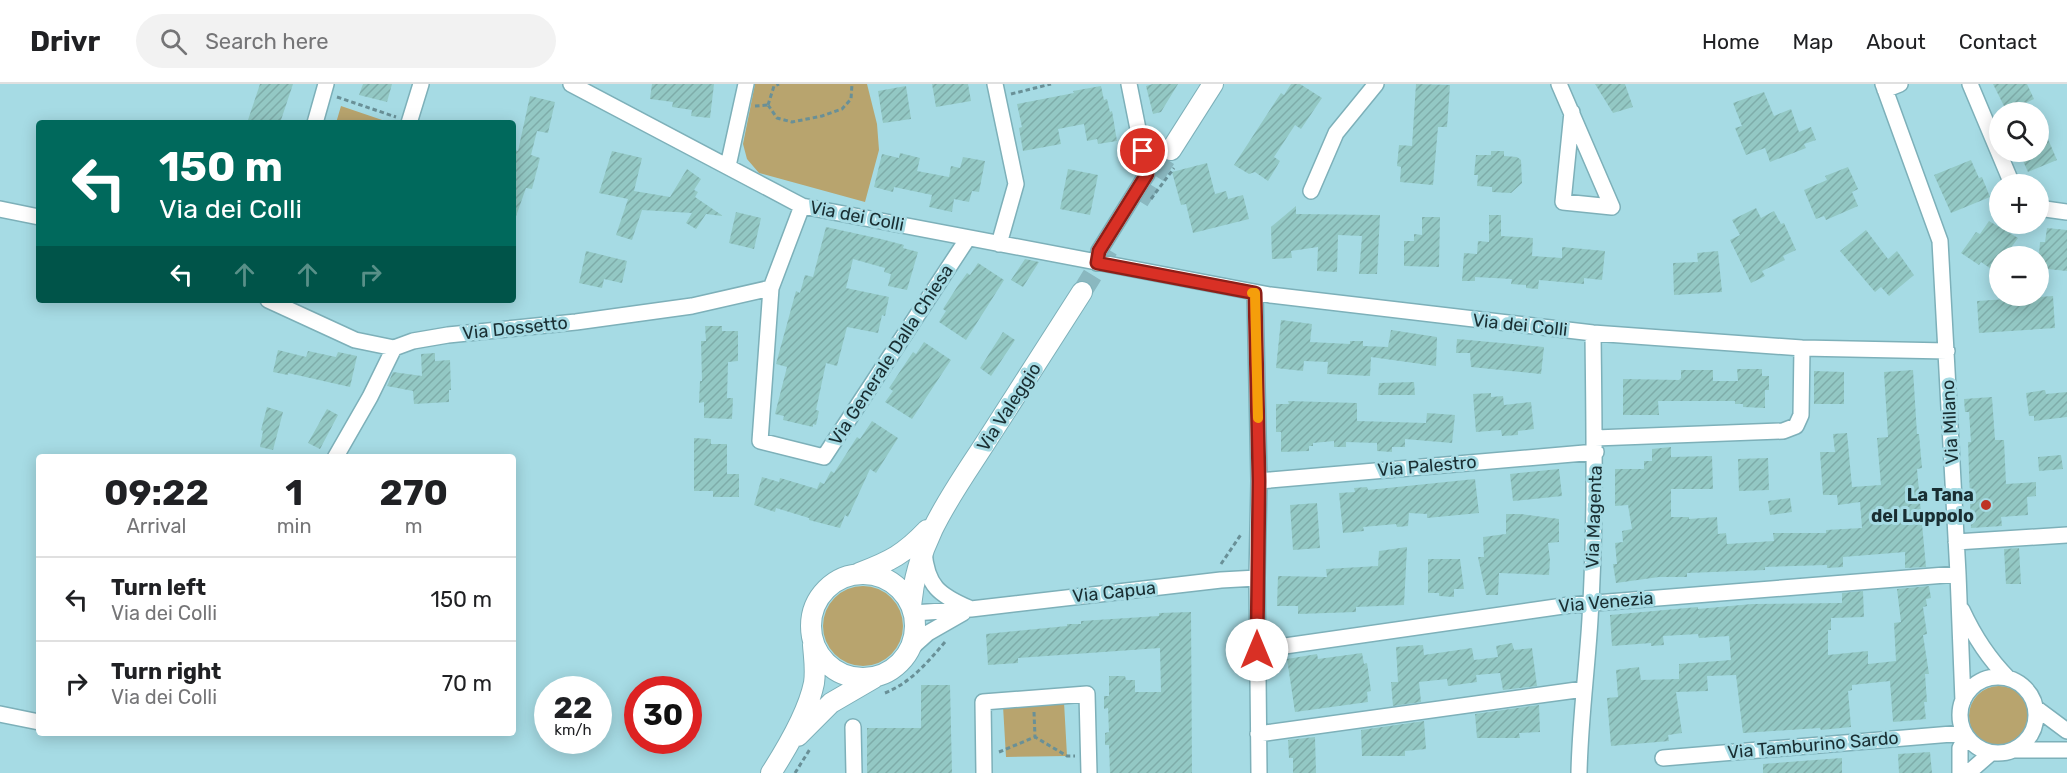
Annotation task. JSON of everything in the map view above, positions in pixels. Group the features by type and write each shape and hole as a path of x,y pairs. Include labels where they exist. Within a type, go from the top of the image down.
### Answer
{"main road":[{"path":"1171,150 1213,84"},
{"name":"Via Valeggio","path":"912,609 913,581 923,548 935,522 1082,292"},
{"name":"Via Valeggio","path":"854,575 893,560 909,548 935,522"},
{"path":"771,773 784,752 814,683 811,621 815,605 825,591 838,580 868,574 882,577 899,589 912,609 915,626 909,650 889,671 831,703 784,752"},
{"path":"812,638 818,653 842,674 858,678 874,677 889,671"}],"street":[{"path":"410,120 421,84"},
{"name":"Via dei Colli","path":"571,84 802,206 1255,293 1593,333 1802,348 1947,351"},
{"path":"728,166 746,84"},
{"path":"1097,263 1099,251 1147,174 1129,84"},
{"path":"1311,191 1336,133 1376,84"},
{"path":"1559,84 1572,112 1612,207 1563,202 1572,112"},
{"path":"1884,87 1900,84"},
{"path":"1970,84 2008,174"},
{"name":"Via Milano","path":"1884,87 1940,242 1963,701"},
{"path":"316,120 325,88"},
{"path":"996,91 1016,184 999,243"},
{"name":"Via Generale Dalla Chiesa","path":"802,206 771,288 760,441 824,457 968,238"},
{"path":"0,209 36,216"},
{"path":"2049,210 2067,212"},
{"name":"Via Dossetto","path":"275,303 355,340 394,348 412,341 448,335 576,322 692,306 771,288"},
{"path":"1255,293 1259,481 1257,578 1259,773"},
{"name":"Via Magenta","path":"1579,773 1591,603 1596,445 1593,333"},
{"path":"337,454 394,348"},
{"name":"Via Palestro","path":"1259,481 1596,445 1784,431 1796,426 1801,415 1802,348"},
{"path":"1956,542 2067,535"},
{"path":"923,548 930,580 936,590 946,598 971,609"},
{"name":"Via Venezia","path":"1257,650 1591,603 1958,574"},
{"name":"Via Capua","path":"912,609 971,609 1221,580 1257,578"},
{"name":"Via Milano","path":"1959,602 1974,636 1991,662 2008,678"},
{"name":"Via Capua","path":"909,650 928,633 951,618 971,609"},
{"path":"2008,678 2025,687 2034,700 2037,720 2026,742 2016,750 2008,753 1991,753 1975,746 1965,735 1960,717 1963,701 1976,684 1986,679 2008,678"},
{"path":"1258,734 1584,689"},
{"path":"983,765 983,702 1087,694 1089,773"},
{"path":"2016,750 2063,750 2063,728 2036,708"},
{"path":"0,714 36,721"},
{"path":"853,727 854,773"},
{"path":"1959,773 1960,748 1965,735"},
{"name":"Via Tamburino Sardo","path":"1663,758 1965,735"},
{"path":"1968,773 1991,753"}],"path":[{"path":"779,84 774,86 768,105 777,118 792,122 842,109 851,99 852,84"},
{"path":"996,91 1051,84"},
{"path":"325,88 404,120"},
{"path":"1221,580 1219,567 1239,540 1243,529"},
{"path":"881,695 918,673 947,640"},
{"path":"1033,698 1035,737"},
{"path":"1035,737 1067,756 1089,756"},
{"path":"983,765 1035,737"},
{"path":"795,773 814,743"}],"shaded area":[{"path":"755,84 867,84 877,124 879,150 865,202 759,173 747,159 743,144"},
{"path":"341,106 382,120 337,120"},
{"path":"855,586 871,586 892,597 903,618 903,634 892,655 871,666 855,666 841,660 829,648 823,634 823,618 829,604 841,592"},
{"path":"1993,686 2005,686 2016,691 2024,699 2029,716 2027,728 2016,741 2005,746 1993,746 1982,741 1974,733 1969,722 1969,710 1974,699 1982,691"},
{"path":"1064,702 1067,756 1006,757 1003,706"}],"building":[{"path":"260,84 293,84 281,120 248,120"},
{"path":"363,84 392,84 387,102 359,95"},
{"path":"652,84 714,84 710,118 691,116 692,110 672,107 673,102 650,99"},
{"path":"932,84 968,84 971,101 936,107"},
{"path":"1178,84 1161,112 1153,114 1146,86"},
{"path":"1291,84 1300,84 1322,98 1301,129 1295,125 1274,157 1280,161 1268,181 1255,172 1249,174 1234,165 1281,93 1284,95"},
{"path":"1416,84 1450,85 1447,127 1438,127 1433,185 1400,182 1401,167 1397,166 1399,145 1412,146"},
{"path":"1595,84 1625,84 1633,107 1613,113"},
{"path":"1993,84 2027,84 2034,99 2028,102 2002,102"},
{"path":"906,86 911,119 883,123 878,91"},
{"path":"1101,86 1104,100 1107,99 1110,112 1112,111 1117,141 1098,144 1097,139 1087,141 1084,124 1058,129 1061,144 1023,151 1019,128 1022,127 1017,104"},
{"path":"1764,92 1774,116 1791,109 1799,132 1811,127 1816,140 1804,144 1806,148 1770,162 1765,148 1746,155 1735,128 1742,126 1733,103"},
{"path":"530,96 555,102 548,133 537,131 531,155 540,158 532,189 526,188 516,216 516,150 518,151"},
{"path":"2049,141 2057,160 2028,172 2024,162 2049,162"},
{"path":"612,151 642,158 634,191 670,197 687,169 701,179 694,190 698,192 695,197 723,216 706,214 696,229 686,223 692,213 642,210 632,240 616,235 628,199 599,193"},
{"path":"1491,151 1504,151 1504,156 1517,157 1521,160 1522,183 1511,193 1492,192 1492,187 1477,186 1478,175 1474,175 1476,155 1491,155"},
{"path":"900,153 920,158 917,171 949,177 951,166 960,168 963,157 985,161 979,192 972,191 969,202 954,199 952,212 929,207 932,195 894,187 893,192 874,187 882,154 899,158"},
{"path":"1971,160 1979,178 1982,177 1989,197 1951,213 1934,175"},
{"path":"1207,163 1215,194 1226,191 1228,199 1243,195 1249,219 1193,233 1186,204 1181,205 1172,172"},
{"path":"1848,167 1858,189 1852,192 1858,206 1826,220 1824,216 1816,219 1804,190 1827,180 1825,176"},
{"path":"1068,169 1098,175 1090,215 1060,209"},
{"path":"1296,206 1296,214 1380,215 1377,274 1359,274 1362,236 1338,235 1337,272 1317,271 1318,247 1291,251 1292,258 1272,259 1271,227"},
{"path":"1756,208 1761,218 1774,211 1781,224 1784,223 1796,250 1783,256 1785,260 1762,271 1765,276 1751,283 1730,240 1740,235 1732,220"},
{"path":"736,212 761,218 754,249 729,243"},
{"path":"1489,215 1501,215 1501,236 1533,238 1532,256 1562,258 1562,247 1605,251 1602,280 1584,278 1584,284 1539,280 1538,289 1511,284 1512,279 1475,277 1475,281 1462,281 1464,253 1477,254 1478,241 1489,242"},
{"path":"1422,217 1440,217 1439,267 1404,266 1404,241 1414,241 1414,234 1422,235"},
{"path":"1989,221 1989,234 2011,234 2018,238 2012,246 1989,246 1989,267 1981,262 1979,265 1961,253 1976,232 1980,234"},
{"path":"826,227 904,245 903,248 918,252 907,290 888,286 891,274 884,272 885,268 853,259 846,288 889,297 885,316 882,315 878,333 847,327 837,366 826,363 816,410 819,411 816,425 813,424 813,427 783,420 784,416 775,414 787,367 776,364 796,291 800,293 805,275 813,277"},
{"path":"2049,228 2067,230 2067,271 2049,269 2049,246 2040,246 2040,242 2045,242"},
{"path":"1866,230 1888,259 1897,251 1914,275 1889,296 1881,287 1875,292 1840,251"},
{"path":"586,251 627,261 622,283 604,279 602,288 579,283"},
{"path":"1718,251 1722,292 1674,295 1673,263 1698,262 1697,253"},
{"path":"1025,259 1039,262 1023,287 1011,280"},
{"path":"978,263 1004,280 966,340 939,322 946,311 943,309 957,287 967,273 970,275"},
{"path":"2049,296 2053,296 2055,328 1979,333 1977,301 1989,300 1989,306 2049,306"},
{"path":"1281,320 1312,324 1310,342 1350,344 1350,341 1363,341 1363,346 1388,347 1391,330 1437,337 1436,366 1371,357 1370,376 1327,374 1328,362 1304,361 1303,371 1276,368"},
{"path":"705,326 722,326 722,331 738,331 738,361 728,362 727,398 733,398 732,419 704,418 704,402 699,403 700,381 702,381 701,341 706,341"},
{"path":"1003,332 1015,340 991,376 980,368"},
{"path":"1457,339 1544,347 1541,374 1471,367 1470,353 1456,353"},
{"path":"924,342 951,360 912,419 885,402 893,391 889,388 913,352 916,354"},
{"path":"278,350 306,357 308,351 336,357 338,352 357,356 350,387 288,373 288,375 273,372"},
{"path":"435,353 435,361 450,360 449,402 414,404 413,391 387,386 393,372 422,376 421,354"},
{"path":"1737,369 1762,369 1762,376 1769,376 1769,390 1765,390 1765,408 1743,407 1743,404 1735,404 1735,401 1658,401 1659,415 1623,415 1623,379 1679,380 1681,370 1713,370 1713,381 1738,381"},
{"path":"1913,370 1917,434 1919,434 1922,468 1917,469 1926,567 1905,568 1905,552 1843,557 1843,567 1827,568 1827,565 1765,567 1765,570 1687,573 1687,577 1659,577 1616,583 1613,564 1617,564 1615,543 1623,542 1622,531 1632,529 1628,505 1615,506 1615,469 1644,469 1644,461 1652,461 1652,449 1671,447 1671,457 1712,456 1713,489 1671,489 1671,517 1689,517 1689,519 1717,517 1718,534 1726,533 1727,544 1774,541 1773,533 1826,533 1826,530 1862,528 1860,502 1838,505 1837,495 1823,495 1820,452 1835,452 1833,434 1847,433 1852,487 1881,485 1877,438 1888,437 1884,372"},
{"path":"1814,371 1844,372 1844,404 1814,404"},
{"path":"1414,382 1415,395 1378,395 1379,383"},
{"path":"2045,390 2046,394 2067,392 2067,417 2034,421 2034,416 2029,416 2026,393"},
{"path":"1491,393 1491,397 1503,396 1504,405 1531,402 1534,429 1518,431 1518,435 1502,436 1501,430 1476,432 1473,394"},
{"path":"1992,397 1995,440 2004,440 2006,484 2036,482 2036,496 2027,497 2028,515 2001,517 2002,526 1971,528 1968,442 1971,442 1969,412 1965,412 1964,399"},
{"path":"1288,401 1357,403 1357,421 1426,423 1427,413 1455,415 1452,443 1405,439 1405,447 1392,447 1392,452 1377,451 1377,443 1346,442 1346,447 1334,447 1334,441 1313,443 1313,446 1309,446 1309,451 1281,452 1281,432 1276,432 1276,404 1289,404"},
{"path":"267,407 283,412 273,450 260,447 263,431 261,430"},
{"path":"327,409 338,415 320,449 308,443"},
{"path":"872,421 898,438 876,473 870,469 848,517 845,515 840,528 776,508 775,512 754,505 762,477 779,482 780,478 817,489 820,482 824,484 831,471 834,473 857,437 860,439"},
{"path":"694,438 711,439 711,444 727,444 727,474 739,474 739,497 713,497 713,491 694,491"},
{"path":"2061,455 2063,469 2039,471 2038,457"},
{"path":"1768,458 1769,490 1739,491 1738,459"},
{"path":"1559,469 1562,496 1513,501 1510,474"},
{"path":"1475,479 1479,513 1427,518 1427,514 1409,513 1408,526 1397,527 1396,524 1363,527 1364,531 1343,533 1339,493 1355,492 1354,488 1367,487 1368,490"},
{"path":"1790,498 1792,512 1770,515 1768,501"},
{"path":"1317,503 1320,548 1293,550 1290,505"},
{"path":"1506,514 1559,519 1559,542 1548,543 1549,575 1499,573 1498,595 1486,595 1478,557 1484,557 1483,537 1506,534"},
{"path":"1407,547 1404,605 1356,607 1356,612 1298,614 1298,606 1277,606 1278,576 1327,577 1326,569 1378,566 1379,551"},
{"path":"2019,548 2021,584 2006,584 2004,549"},
{"path":"1428,559 1460,559 1464,589 1454,589 1454,597 1428,593"},
{"path":"1929,586 1931,598 1926,599 1927,606 1923,607 1927,634 1923,635 1929,674 1925,674 1926,719 1893,722 1890,681 1852,685 1852,690 1848,691 1851,727 1743,733 1736,675 1707,676 1708,691 1676,692 1682,733 1668,735 1669,741 1611,746 1607,698 1618,697 1616,670 1639,667 1641,680 1679,679 1679,664 1731,660 1729,636 1699,638 1698,634 1663,636 1664,645 1651,646 1651,643 1612,646 1610,615 1752,604 1842,603 1842,593 1863,591 1864,617 1831,618 1831,630 1828,630 1828,655 1868,651 1868,664 1896,661 1894,623 1901,622 1897,589"},
{"path":"1191,612 1192,773 1110,773 1109,745 1105,745 1105,733 1109,732 1108,708 1104,709 1104,696 1109,696 1109,676 1125,676 1126,680 1135,680 1135,692 1161,692 1160,648 1018,658 1018,663 988,665 986,634 1067,626 1067,624 1081,624 1081,621"},
{"path":"1512,643 1514,650 1532,648 1537,686 1503,690 1500,673 1476,675 1477,682 1448,686 1447,679 1419,682 1421,702 1393,706 1391,682 1398,682 1396,647 1423,645 1424,655 1472,648 1474,660 1498,657 1496,646"},
{"path":"1362,653 1364,664 1367,663 1371,691 1367,692 1368,702 1295,712 1287,659 1317,654 1318,659"},
{"path":"921,685 950,685 952,773 867,773 867,728 921,728"},
{"path":"1539,705 1540,732 1519,733 1520,738 1477,738 1475,714"},
{"path":"1424,721 1426,749 1405,751 1405,756 1362,756 1361,730"},
{"path":"1315,737 1316,773 1293,773 1293,758 1289,758 1288,740"},
{"path":"1930,752 1932,773 1899,773 1898,754"},
{"path":"1842,758 1842,773 1763,773 1763,764"}],"tunnel":[{"path":"1139,201 1171,150"},
{"path":"1082,292 1109,248"}],"slow traffic":[{"path":"1252,293 1255,293 1258,418"}],"place":[{"name":"La Tana del Luppolo","path":"1986,505"}],"route":[{"path":"1143,151 1147,174 1099,251 1097,263 1255,293 1259,481 1257,650"}]}
